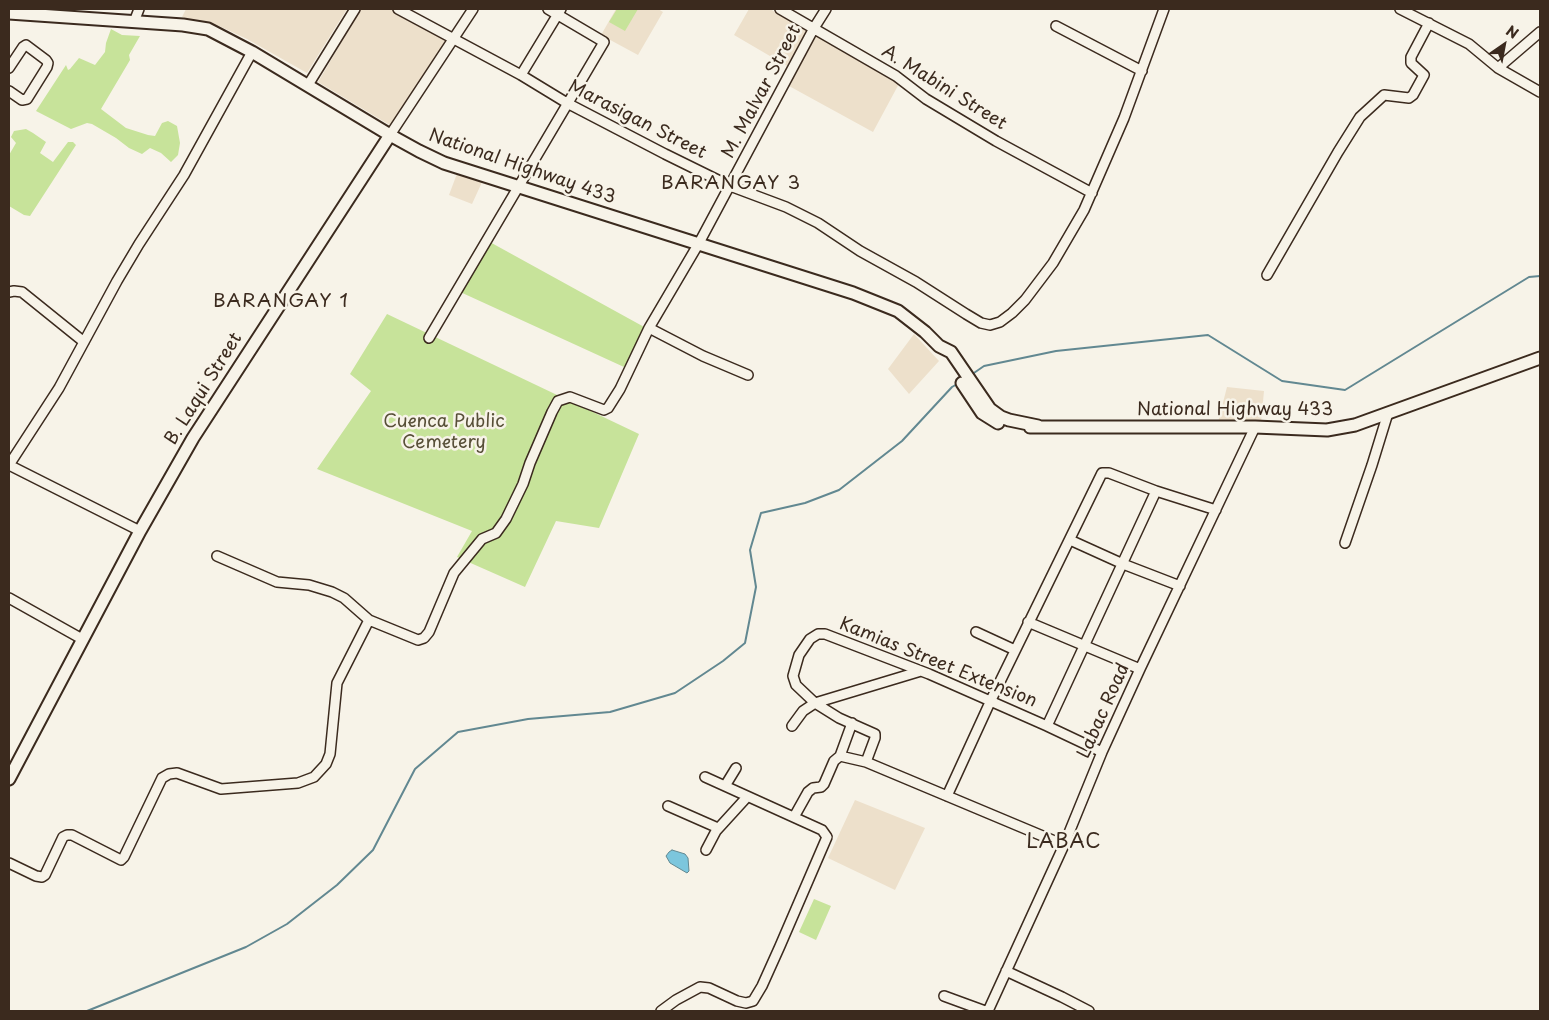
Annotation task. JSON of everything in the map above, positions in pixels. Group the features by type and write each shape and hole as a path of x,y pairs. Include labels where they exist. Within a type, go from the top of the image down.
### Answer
{"main road":[{"name":"National Highway 433","path":"9,13 183,25 208,30 252,52 390,135 444,163 877,302 898,312 913,321 948,355 980,402 1001,417 1022,424 1038,426 1254,427 1328,430 1355,425 1540,358"},
{"name":"B. Laqui Street","path":"9,779 140,531 193,438 390,135"}],"street":[{"path":"134,22 139,9"},
{"path":"308,86 356,9"},
{"name":"Marasigan Street","path":"398,9 521,75 567,104 730,186 786,207 818,223 860,251 916,282 966,314 990,326 1000,322 1025,300 1053,262 1092,193"},
{"name":"B. Laqui Street","path":"390,135 473,9"},
{"path":"429,338 604,42 559,11 548,9"},
{"name":"A. Mabini Street","path":"780,9 896,76 926,99 996,141 1092,193"},
{"name":"M. Malvar Street","path":"369,620 418,640 424,638 429,632 454,573 482,539 496,533 506,519 558,401 570,397 604,410 608,408 620,389 649,328 699,244 814,28 826,9"},
{"path":"1092,193 1142,71 1164,9"},
{"path":"1400,9 1468,44 1498,68 1540,92"},
{"path":"521,75 559,11"},
{"path":"1267,275 1360,117 1384,95 1409,98 1412,95 1424,76 1411,63 1411,57 1429,23"},
{"path":"1056,26 1142,71"},
{"path":"1498,68 1540,32"},
{"path":"9,68 26,45 48,63 27,99 22,100 9,91"},
{"path":"140,531 9,465 59,388 138,244 184,175 252,52"},
{"path":"9,292 22,292 84,342"},
{"path":"649,328 703,356 748,375"},
{"path":"1345,543 1388,413"},
{"name":"Labac Road","path":"987,1011 1064,845 1102,752 1254,427"},
{"path":"946,796 990,700 1102,473 1109,473 1156,491 1216,510"},
{"path":"1047,726 1156,491"},
{"path":"1070,540 1123,564 1180,586"},
{"path":"9,864 36,876 45,875 63,837 66,835 72,835 121,860 162,778 169,774 177,773 221,789 298,783 314,777 326,764 330,754 337,684 369,620 344,598 332,592 309,585 277,582 217,556"},
{"path":"9,598 82,639"},
{"path":"1028,622 1140,669"},
{"path":"976,632 1015,650"},
{"name":"Kamias Street Extension","path":"866,762 876,738 875,734 815,704 796,685 793,676 800,654 810,639 818,634 826,634 922,671 1102,752"},
{"path":"792,726 803,711 815,704 922,671"},
{"path":"794,817 808,792 824,784 834,761 840,756 852,723"},
{"path":"840,756 866,762 1064,845"},
{"path":"725,786 736,768"},
{"path":"661,1011 676,1000 700,987 709,988 737,1001 746,1003 753,1001 780,946 827,837 822,830 705,776"},
{"path":"706,850 718,828 748,797"},
{"path":"668,806 718,828"},
{"path":"1006,971 1089,1011"},
{"path":"944,996 987,1011"}],"shaded area":[{"path":"186,9 347,9 307,73 247,39 219,26 182,17"},
{"path":"361,9 390,9 450,41 393,127 318,82"},
{"path":"616,9 658,9 663,12 638,55 601,35"},
{"path":"749,9 770,9 807,30 787,66 734,35"},
{"path":"816,32 901,80 873,132 789,86"},
{"path":"458,171 483,180 472,204 449,195"},
{"path":"914,334 939,361 909,394 888,369"},
{"path":"1227,387 1264,391 1261,423 1218,422"},
{"path":"855,800 925,828 895,890 828,858"}],"green space":[{"path":"617,9 638,9 625,31 609,22"},
{"path":"111,29 122,35 140,36 129,55 130,60 101,109 126,128 148,135 155,136 162,123 168,121 177,126 180,143 178,155 171,162 161,153 150,148 142,154 129,148 92,124 87,123 71,129 36,111 66,65 68,70 70,69 79,58 95,65 105,52"},
{"path":"26,129 46,142 40,153 53,162 68,142 73,142 76,145 30,216 24,215 9,206 9,155 16,143 11,137 14,131"},
{"path":"488,241 646,328 624,367 458,291"},
{"name":"Cuenca Public Cemetery","path":"387,314 639,434 599,528 556,521 525,587 457,557 472,531 317,469 371,391 350,374"},
{"path":"814,899 831,906 816,940 799,932"}],"water":[{"path":"672,850 685,854 688,858 689,871 687,873 670,863 666,856"}],"waterway":[{"path":"971,375 984,366 1056,351 1208,335 1282,381 1345,390 1529,277 1540,276"},
{"path":"87,1011 246,947 287,924 337,885 373,850 415,769 458,732 528,719 610,712 675,693 723,661 745,643 756,587 750,550 761,513 805,503 839,490 902,441 952,387 959,383"}],"district":[{"name":"BARANGAY 3","path":"731,184"},
{"name":"BARANGAY 1","path":"281,302"},
{"name":"LABAC","path":"1064,842"}]}
